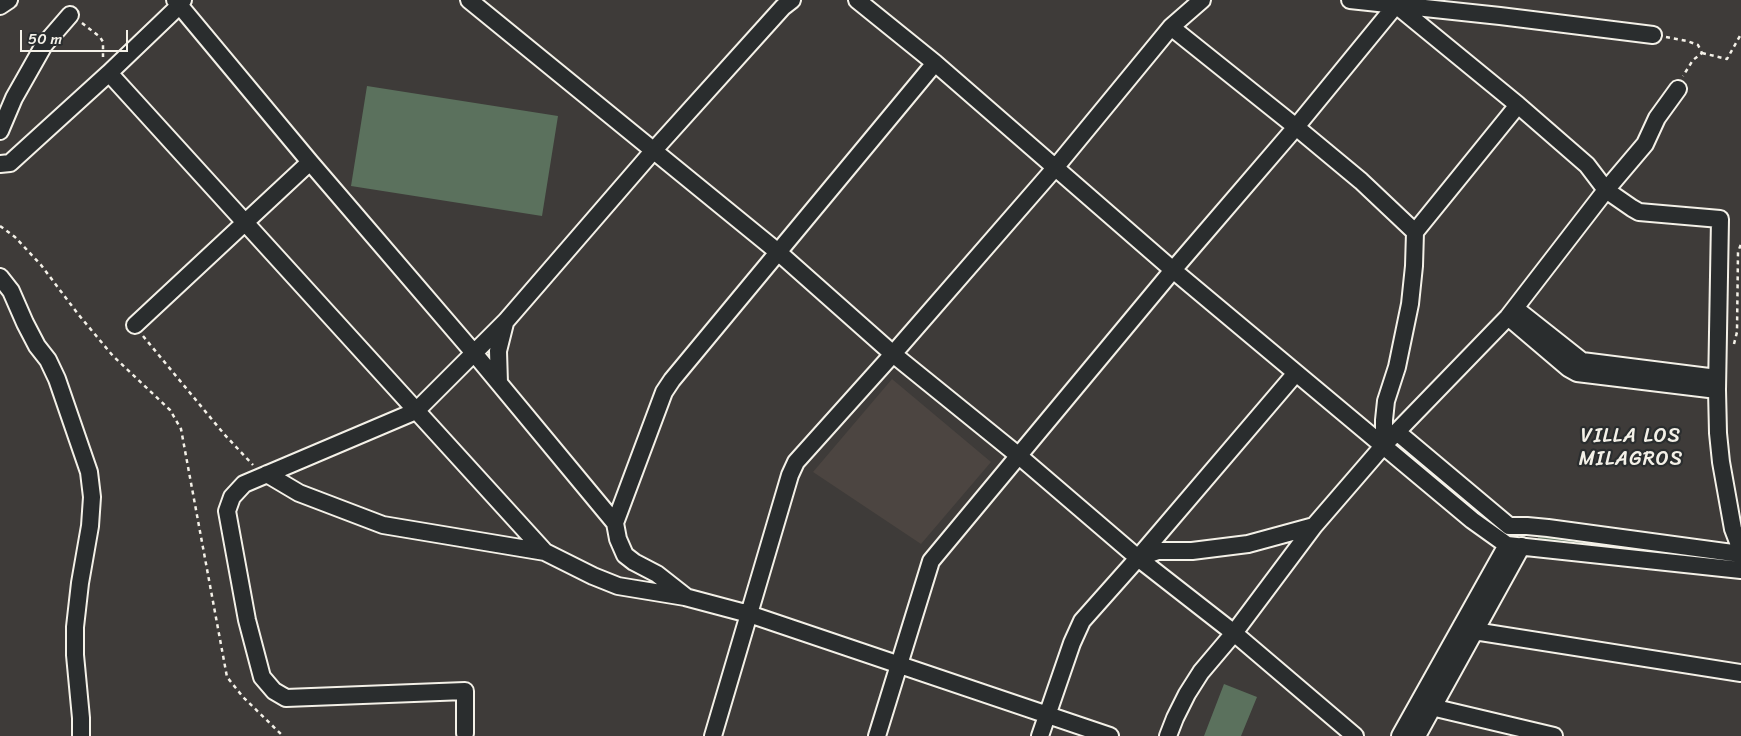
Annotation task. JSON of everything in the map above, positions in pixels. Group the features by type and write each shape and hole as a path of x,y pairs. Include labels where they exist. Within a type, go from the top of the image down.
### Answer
{"street":[{"path":"0,6 9,0"},
{"path":"469,0 778,252 893,354 1019,456 1138,558 1234,633 1355,736"},
{"path":"465,732 465,691 286,698 274,691 262,677 247,620 227,511 232,497 244,484 416,410 506,321 654,150 777,14 792,0"},
{"path":"858,0 935,63 1173,270 1472,520 1515,545 1741,570"},
{"path":"713,736 790,475 796,462 1055,168 1170,27 1202,0"},
{"path":"1350,0 1653,35"},
{"path":"0,164 10,163 109,73 179,2 310,162 474,353 615,523 618,539 625,555 657,574 685,597"},
{"path":"1396,5 1587,166 1606,190 1632,208 1640,212 1720,219 1717,384 1721,462 1734,533 1741,552 1548,528 1509,526 1397,432"},
{"path":"877,736 931,562 1396,5"},
{"path":"0,130 14,98 44,45 70,15"},
{"path":"1170,27 1296,127 1360,181 1415,232"},
{"path":"615,523 664,392 672,380 935,63"},
{"path":"109,73 545,552"},
{"path":"1168,736 1174,718 1201,672 1234,633 1314,526 1384,445 1512,312 1606,190 1645,144 1657,118 1678,89"},
{"path":"1384,445 1386,401 1397,367 1410,304 1415,232 1518,106"},
{"path":"135,325 310,162"},
{"path":"0,277 11,291 24,323 51,366 89,472 92,497 90,526 80,583 75,627 75,655 81,736"},
{"path":"1512,312 1568,368 1577,373 1717,384"},
{"path":"499,383 498,351 506,321"},
{"path":"1040,736 1072,643 1082,621 1296,373"},
{"path":"267,474 299,493 383,525 545,552 618,586 685,597 749,614 1110,736"},
{"path":"1138,558 1158,551 1192,551 1248,544 1314,526"},
{"path":"1400,736 1425,706 1515,545"},
{"path":"1468,628 1741,673"},
{"path":"1417,736 1425,706"},
{"path":"1425,706 1554,736"}],"path":[{"path":"70,15 87,26 104,42 102,54 109,73"},
{"path":"1653,35 1687,41 1698,45 1702,53 1727,59 1741,34"},
{"path":"1678,89 1683,76 1693,60 1702,53"},
{"path":"0,226 15,237 42,265 78,314 113,356 170,410 181,429 227,677 243,697 283,736"},
{"path":"1733,347 1737,332 1738,252 1741,244"},
{"path":"135,325 145,341 224,434 253,465 267,474"}],"shaded area":[{"path":"892,379 991,462 921,544 813,472"}],"green space":[{"path":"367,86 558,116 542,216 351,186"},
{"path":"1417,457 1500,528 1498,531 1413,461"},
{"path":"1538,535 1708,555 1708,560 1538,539"},
{"path":"1224,684 1257,697 1241,736 1204,736"}],"district":[{"name":"VILLA LOS MILAGROS","path":"1631,448"}]}
